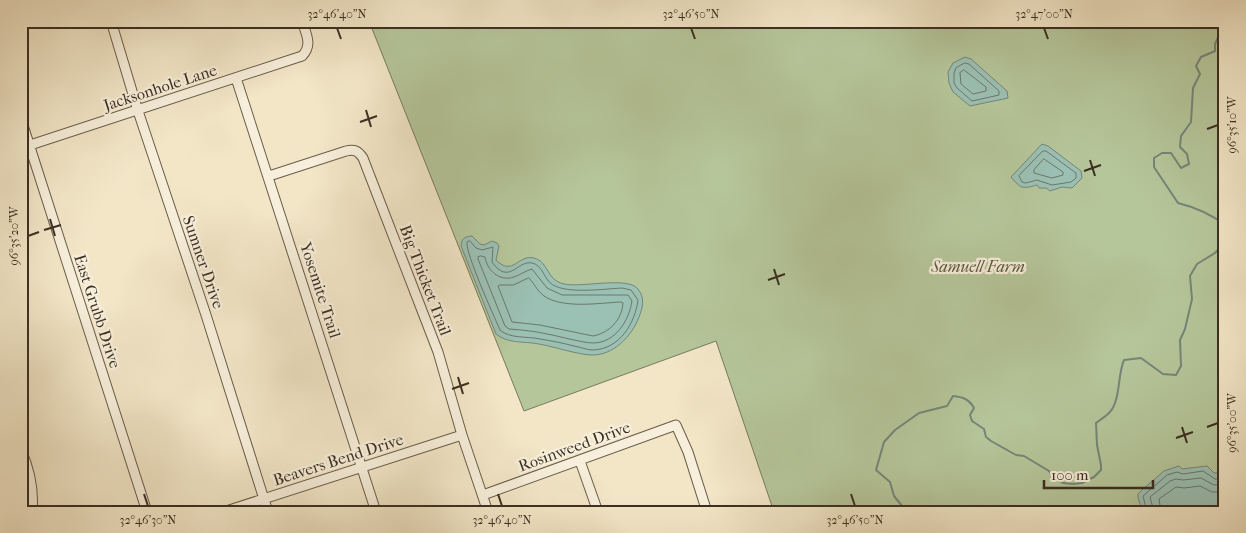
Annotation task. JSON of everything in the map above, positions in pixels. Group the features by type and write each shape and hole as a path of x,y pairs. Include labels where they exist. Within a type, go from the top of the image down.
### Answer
{"street":[{"name":"Sumner Drive","path":"111,21 138,111 209,324 268,512"},
{"name":"Jacksonhole Lane","path":"26,147 302,56 309,46 302,21"},
{"name":"Yosemite Trail","path":"236,78 376,512"},
{"name":"East Grubb Drive","path":"21,119 26,147 147,512"},
{"name":"Big Thicket Trail","path":"268,176 346,151 353,150 358,152 363,158 438,352 462,435 488,512"},
{"name":"Rosinweed Drive","path":"483,495 676,425 688,452 707,512"},
{"name":"Beavers Bend Drive","path":"223,512 462,435"},
{"path":"21,450 30,479 32,512"},
{"path":"580,461 598,512"}],"green space":[{"name":"Samuell Farm","path":"369,21 1225,21 1225,512 774,512 716,341 524,411"}],"water":[{"path":"965,57 971,59 1007,91 1008,98 970,106 953,92 949,83 948,72 953,63"},
{"path":"1042,144 1048,146 1081,171 1082,178 1072,188 1062,187 1050,191 1046,188 1039,188 1037,185 1022,187 1011,177"},
{"path":"472,236 480,244 484,245 492,241 497,243 499,246 496,260 502,265 511,266 524,259 534,258 542,263 554,279 564,284 625,283 633,285 640,292 643,303 636,324 621,344 607,352 591,355 539,344 511,341 501,337 496,334 461,246 464,238"},
{"path":"1179,466 1182,469 1207,466 1214,473 1225,473 1225,512 1143,512 1138,494 1164,471"}],"waterway":[{"path":"1225,30 1221,31 1215,44 1215,51 1201,57 1196,66 1200,74 1193,88 1191,122 1181,136 1180,147 1187,154 1189,164 1181,168 1171,153 1162,153 1154,158 1154,167 1178,203 1202,211 1225,225"},
{"path":"907,512 894,496 890,482 876,470 884,442 895,430 919,413 947,406 953,396 970,402 974,408 970,415 972,421 984,429 986,437 1016,455 1024,456 1049,471 1054,478 1063,483 1073,484 1082,483 1094,477 1101,470 1096,423 1113,408 1124,360 1141,358 1163,374 1176,375 1181,366 1180,340 1185,329 1192,299 1190,276 1197,264 1215,253 1225,242"}]}
